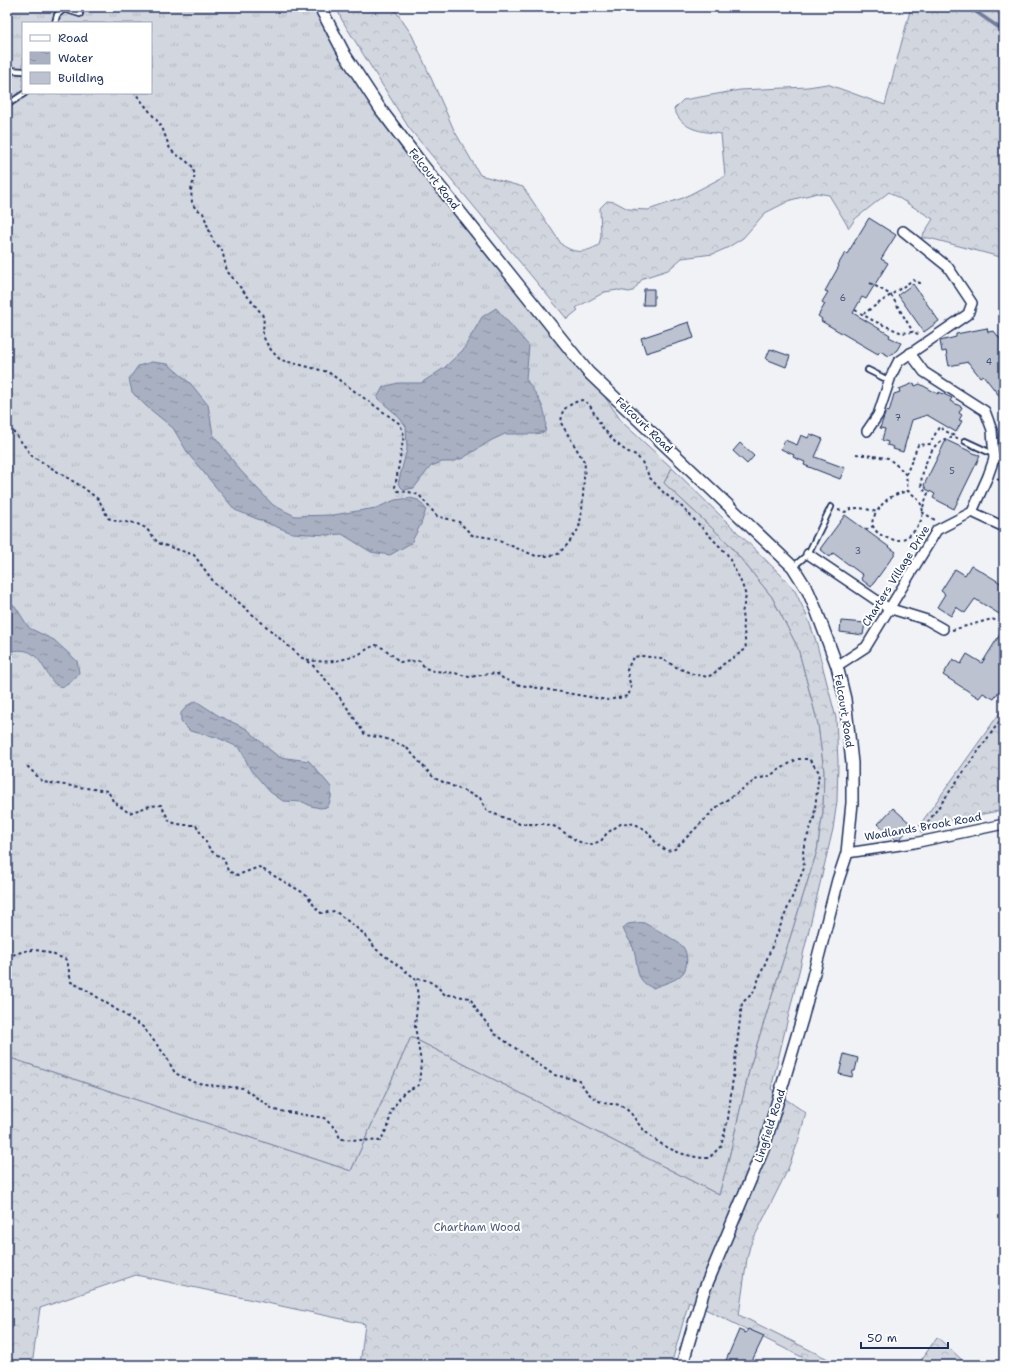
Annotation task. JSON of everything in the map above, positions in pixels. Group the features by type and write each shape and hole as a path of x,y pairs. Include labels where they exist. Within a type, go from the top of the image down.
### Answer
{"street":[{"name":"Felcourt Road","path":"320,7 345,55 390,122 588,372 793,567 808,591 837,666 848,719 852,763 852,803 847,852 838,880"},
{"path":"867,431 878,415 898,362 968,314 972,303 948,268 903,231"},
{"path":"910,353 924,372 985,411 992,430 993,457 988,476 972,512 1004,527"},
{"path":"993,457 1004,456"},
{"name":"Charters Village Drive","path":"837,666 866,647 888,608 937,530 972,512"},
{"path":"808,554 888,608 927,620 943,629"},
{"name":"Wadlands Brook Road","path":"847,852 914,843 1004,824"},
{"name":"Lingfield Road","path":"682,1365 703,1293 764,1147 802,1020 838,880"}],"lane":[{"path":"55,22 57,15 64,8 80,14"},
{"path":"7,70 22,72"},
{"path":"7,105 24,94"},
{"path":"868,370 890,381"},
{"path":"965,441 993,457"},
{"path":"793,567 808,554 831,507"}],"path":[{"path":"7,429 13,431 32,456 84,488 99,500 108,518 116,521 135,523 146,528 158,543 194,555 216,585 302,658 315,662 337,661 358,654 368,647 376,645 385,649 400,662 420,661 425,668 434,671 455,673 469,677 496,673 504,679 520,685 608,700 628,696 631,688 627,670 634,657 641,656 661,658 676,667 693,674 708,677 717,671 722,665 746,649 742,613 746,596 742,584 727,554 682,507 664,493 650,478 642,462 636,455 626,451 615,442 602,427 589,404 582,400 573,402 563,410 562,415 561,423 585,463 582,511 579,528 568,544 558,554 536,556 492,538 472,535 459,522 437,516 419,495 398,491 395,487 404,435 400,424 328,372 281,360 276,357 264,340 264,319 262,314 227,271 222,250 213,241 203,213 196,208 192,202 191,190 196,175 192,166 170,149 162,127 136,94"},
{"path":"863,314 913,280 922,284"},
{"path":"870,283 891,295 914,332"},
{"path":"855,310 874,321 902,333 914,332 920,334 926,342"},
{"path":"908,491 906,475 918,445 930,444 939,427 965,441"},
{"path":"923,508 916,496 908,491 896,494 888,498 877,512 873,518 873,526 877,532 886,537 899,540 910,536 918,527 922,518 923,508 928,493 922,489 921,481 929,454 934,446 943,440 951,437 958,438"},
{"path":"856,454 888,458 906,475"},
{"path":"831,507 845,512 857,507 877,512"},
{"path":"866,530 873,526"},
{"path":"943,629 953,630 992,619 998,621"},
{"path":"27,766 44,782 108,791 114,802 129,813 161,804 170,822 183,825 196,825 211,851 224,860 228,871 238,875 259,867 307,896 314,908 321,913 335,911 363,933 377,950 415,978 423,978 437,985 444,994 470,998 478,1012 495,1034 554,1075 579,1080 588,1094 599,1102 621,1105 630,1111 640,1127 654,1140 673,1150 699,1158 709,1158 721,1146 728,1119 742,1003 753,993 804,868 803,849 814,818 819,772 809,759 797,759 769,776 757,779 718,806 675,849 667,851 657,844 646,830 635,824 622,823 607,833 601,841 589,845 577,841 556,827 546,824 520,824 487,811 480,798 434,778 406,746 384,738 365,735 356,720 322,674 307,659"},
{"path":"914,843 1004,715"},
{"path":"7,956 23,950 42,950 67,960 71,982 88,991 143,1027 165,1055 175,1073 193,1082 243,1088 274,1110 324,1118 337,1130 340,1139 380,1141 388,1127 391,1111 404,1092 419,1085 421,1062 415,1026 418,996 415,978"}],"green space":[{"path":"7,7 320,7 345,55 588,372 622,422 672,468 664,483 728,543 772,597 798,648 818,724 824,771 823,812 817,851 750,1067 719,1195 411,1037 351,1171 7,1057"},
{"path":"336,7 393,7 412,35 454,130 480,175 523,187 562,245 572,250 584,251 599,245 601,236 600,208 607,201 615,202 628,209 648,210 683,198 725,176 721,134 699,131 682,122 674,109 683,100 740,90 808,87 827,84 885,105 911,7 1002,7 1004,12 1004,258 929,238 921,238 933,219 889,192 855,219 849,228 829,195 817,193 791,200 765,213 743,238 727,248 713,254 682,258 668,270 643,278 633,291 629,292 618,290 605,292 576,308 578,310 567,319 409,128 342,20"},
{"name":"Chartham Wood","path":"672,468 781,575 795,591 807,616 816,641 836,718 838,762 837,801 833,829 771,1089 806,1113 798,1142 788,1169 750,1246 739,1315 840,1365 818,1365 689,1301 671,1365 360,1365 365,1324 136,1275 40,1308 32,1365 7,1365 7,1057 351,1171 411,1037 719,1195 750,1067 817,851 823,812 824,771 818,724 798,648 772,597 728,543 664,483"},
{"path":"1004,707 1004,810 919,826"},
{"path":"937,1337 961,1359 962,1365 918,1365"}],"water":[{"path":"496,308 529,346 526,379 538,397 544,410 546,424 545,432 535,434 505,434 492,440 463,458 452,462 442,462 431,466 414,488 404,490 398,484 407,449 406,426 396,414 377,398 383,387 398,383 421,383 444,368 463,350 482,317"},
{"path":"152,362 168,364 191,384 208,405 213,434 240,470 273,505 295,516 333,515 376,508 395,500 410,498 418,500 426,509 421,524 411,543 390,555 371,552 342,534 327,535 292,533 235,510 189,455 173,428 146,406 132,392 129,379 138,366"},
{"path":"7,600 15,606 29,628 54,640 77,661 79,673 71,682 64,686 58,686 54,683 41,663 30,652 18,650 7,652"},
{"path":"196,701 219,716 247,729 279,757 309,761 331,787 331,798 328,807 320,808 303,802 283,801 270,792 250,769 240,748 216,737 190,731 181,722 181,713 188,705"},
{"path":"628,924 647,924 683,947 687,956 687,964 685,970 680,976 653,988 646,985 639,975 632,945 623,928"}],"building":[{"path":"869,218 896,235 881,259 888,263 866,299 862,297 853,313 890,335 889,337 901,343 897,350 889,356 880,351 878,354 821,321 822,319 818,316 825,304 822,302 828,292 825,291 839,266 838,265 845,253 847,254"},
{"path":"913,284 939,321 924,332 898,295"},
{"path":"644,289 654,289 654,305 643,305"},
{"path":"689,322 694,338 646,353 641,338"},
{"path":"987,328 988,332 994,331 1004,344 1004,402 983,375 980,377 968,362 949,366 946,351 942,352 940,341 956,337 956,334"},
{"path":"770,349 790,356 786,367 766,359"},
{"path":"914,383 915,386 920,384 938,394 939,392 952,398 950,401 962,407 959,413 962,415 959,420 962,421 956,432 927,415 912,420 903,452 893,449 894,447 887,445 888,442 882,440 885,429 880,428 886,411 889,412 894,394 900,392 899,389"},
{"path":"810,434 823,439 815,457 845,468 840,479 804,465 805,462 793,457 794,455 781,449 785,440 797,445 801,435 808,438"},
{"path":"946,440 980,456 954,509 933,498 935,494 926,489 924,485"},
{"path":"740,443 754,456 747,464 733,451"},
{"path":"845,515 896,552 871,587 861,579 863,575 833,553 830,557 820,549"},
{"path":"971,565 1004,585 1004,617 975,599 965,613 956,607 951,616 937,607 945,594 941,591 955,569 965,575"},
{"path":"841,621 865,623 863,635 840,632"},
{"path":"1004,628 1004,683 994,699 983,693 979,698 943,675 953,659 961,664 967,654 982,663"},
{"path":"893,808 912,825 900,839 896,840 878,824"},
{"path":"844,1054 858,1058 852,1077 839,1074"},
{"path":"748,1329 764,1336 750,1365 724,1365 739,1330 746,1333"}],"waterway":[{"path":"969,7 1004,31"}]}
